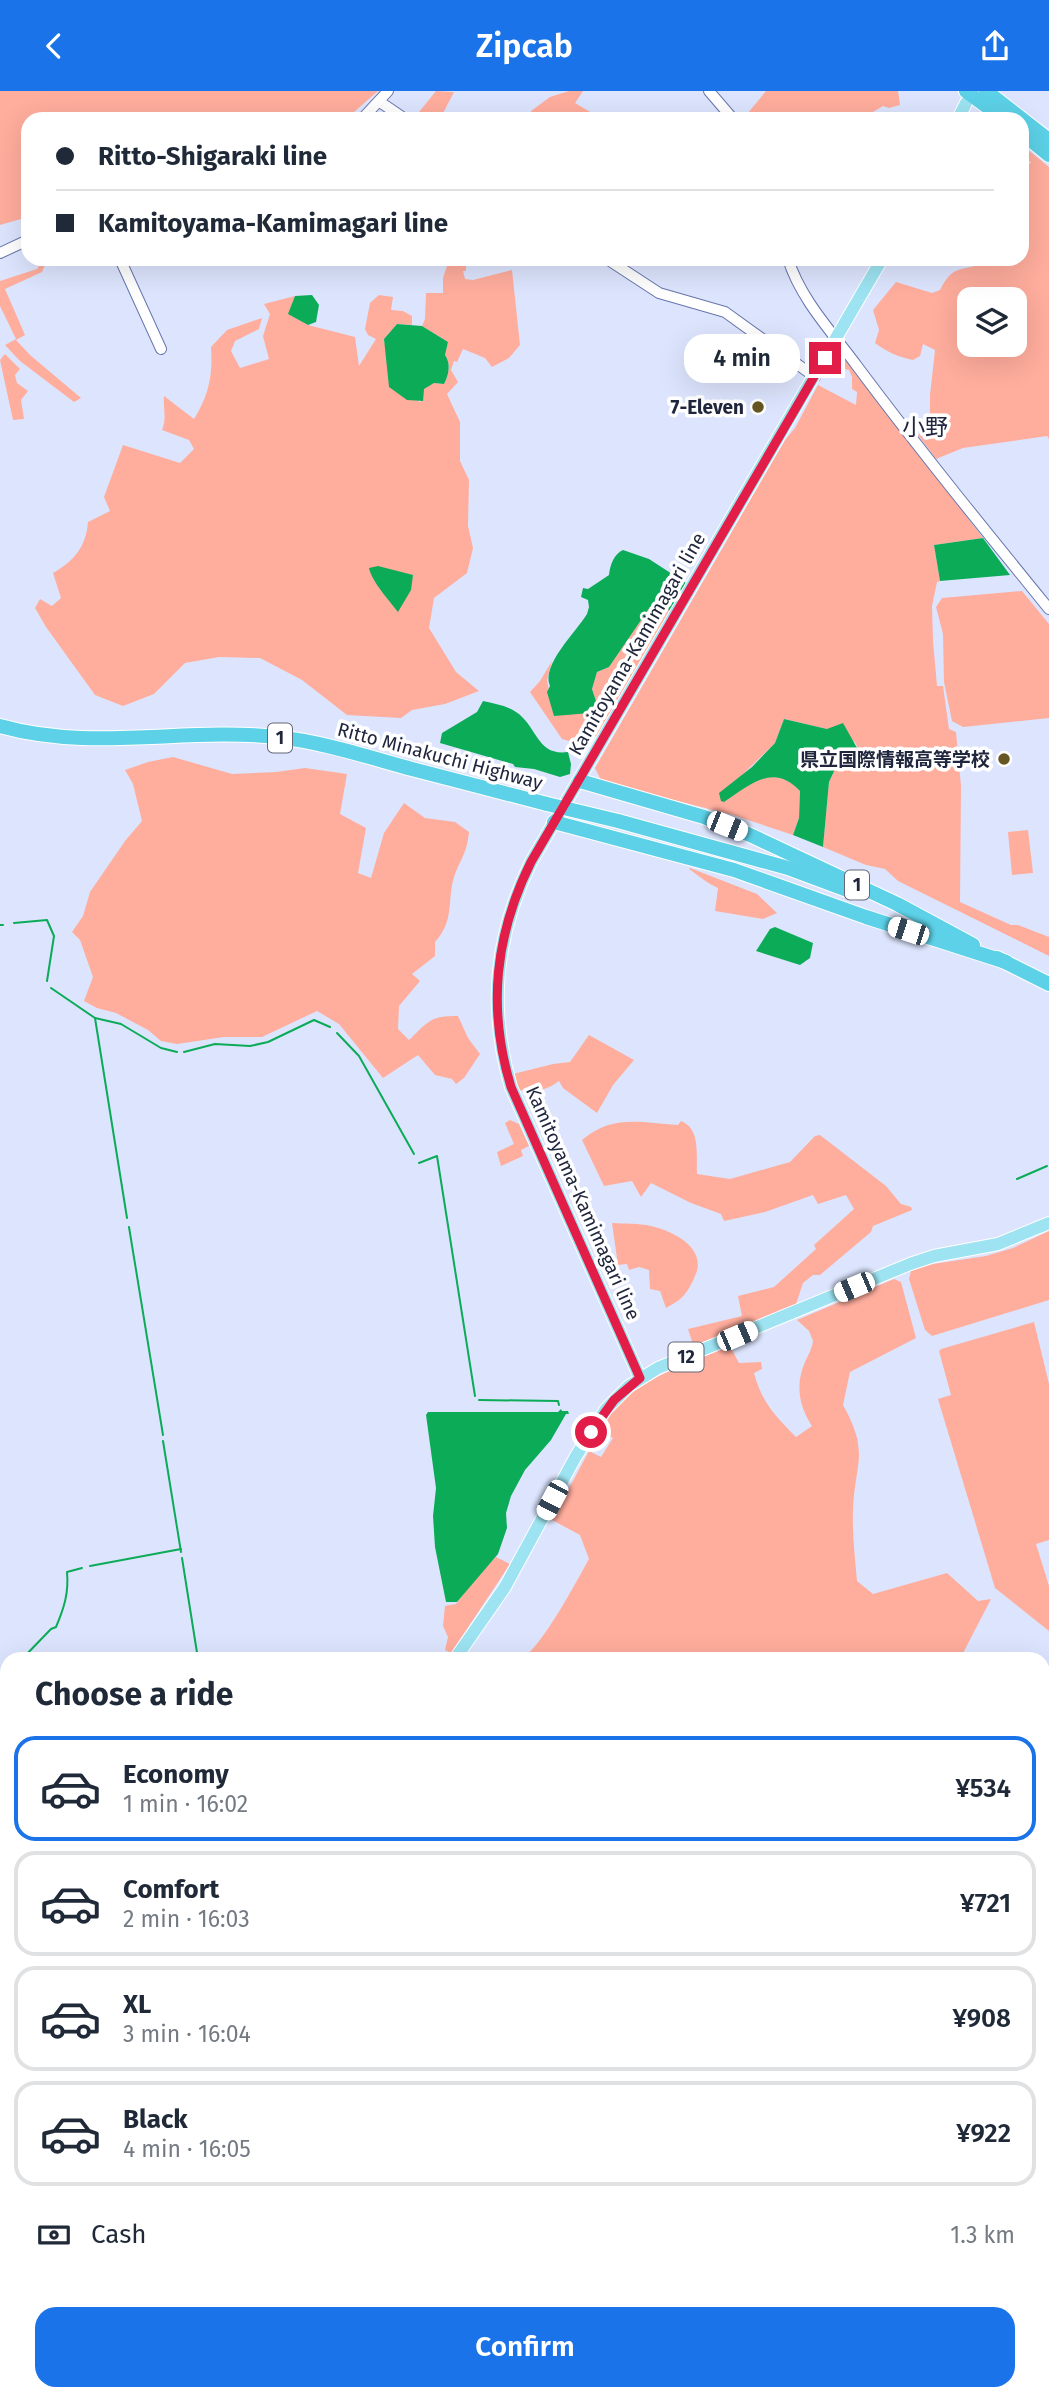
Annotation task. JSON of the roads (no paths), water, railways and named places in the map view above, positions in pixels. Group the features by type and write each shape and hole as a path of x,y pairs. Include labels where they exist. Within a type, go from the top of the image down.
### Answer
{"highway":[{"path":"986,91 1013,112"},
{"path":"966,97 992,112"},
{"path":"1029,124 1049,140"},
{"path":"1029,139 1049,155"},
{"name":"Ritto Minakuchi Highway","path":"3,727 83,738 195,735 277,737 348,751 788,868 854,893 1006,961 1049,984"},
{"name":"1","path":"580,782 704,817 750,835 897,904 1006,961"},
{"name":"1","path":"554,823 734,870 866,918 1006,961"}],"main road":[{"name":"Kamitoyama-Kamimagari line","path":"640,1378 520,1112 502,1055 497,1020 502,942 520,885 554,823 878,266"},
{"name":"12","path":"460,1652 511,1578 576,1456 606,1409 640,1378 674,1361 910,1263 998,1244 1049,1223"}],"street":[{"path":"369,112 388,91"},
{"path":"709,91 727,112"},
{"path":"380,102 395,112"},
{"path":"0,253 21,243"},
{"path":"123,266 161,349"},
{"path":"618,266 659,293 725,312 815,377"},
{"path":"791,266 802,293 836,339 908,434 1049,609"}],"waterway":[{"path":"14,923 47,920 54,936 47,981"},
{"path":"51,988 95,1018 121,1024 161,1048 177,1052"},
{"path":"95,1018 127,1218"},
{"path":"184,1052 215,1044 250,1046 268,1042 314,1020 330,1027"},
{"path":"337,1033 359,1056 414,1154"},
{"path":"419,1163 437,1156 475,1396"},
{"path":"1017,1179 1047,1166"},
{"path":"129,1227 163,1435"},
{"path":"479,1400 558,1401 559,1405"},
{"path":"163,1441 181,1552"},
{"path":"90,1566 181,1549"},
{"path":"182,1558 197,1652"},
{"path":"29,1652 56,1627 65,1600 67,1572 82,1568"}],"place":[{"name":"7-Eleven","path":"758,407"},
{"name":"県立国際情報高等学校","path":"1004,759"}],"district":[{"name":"小野","path":"925,427"}]}
